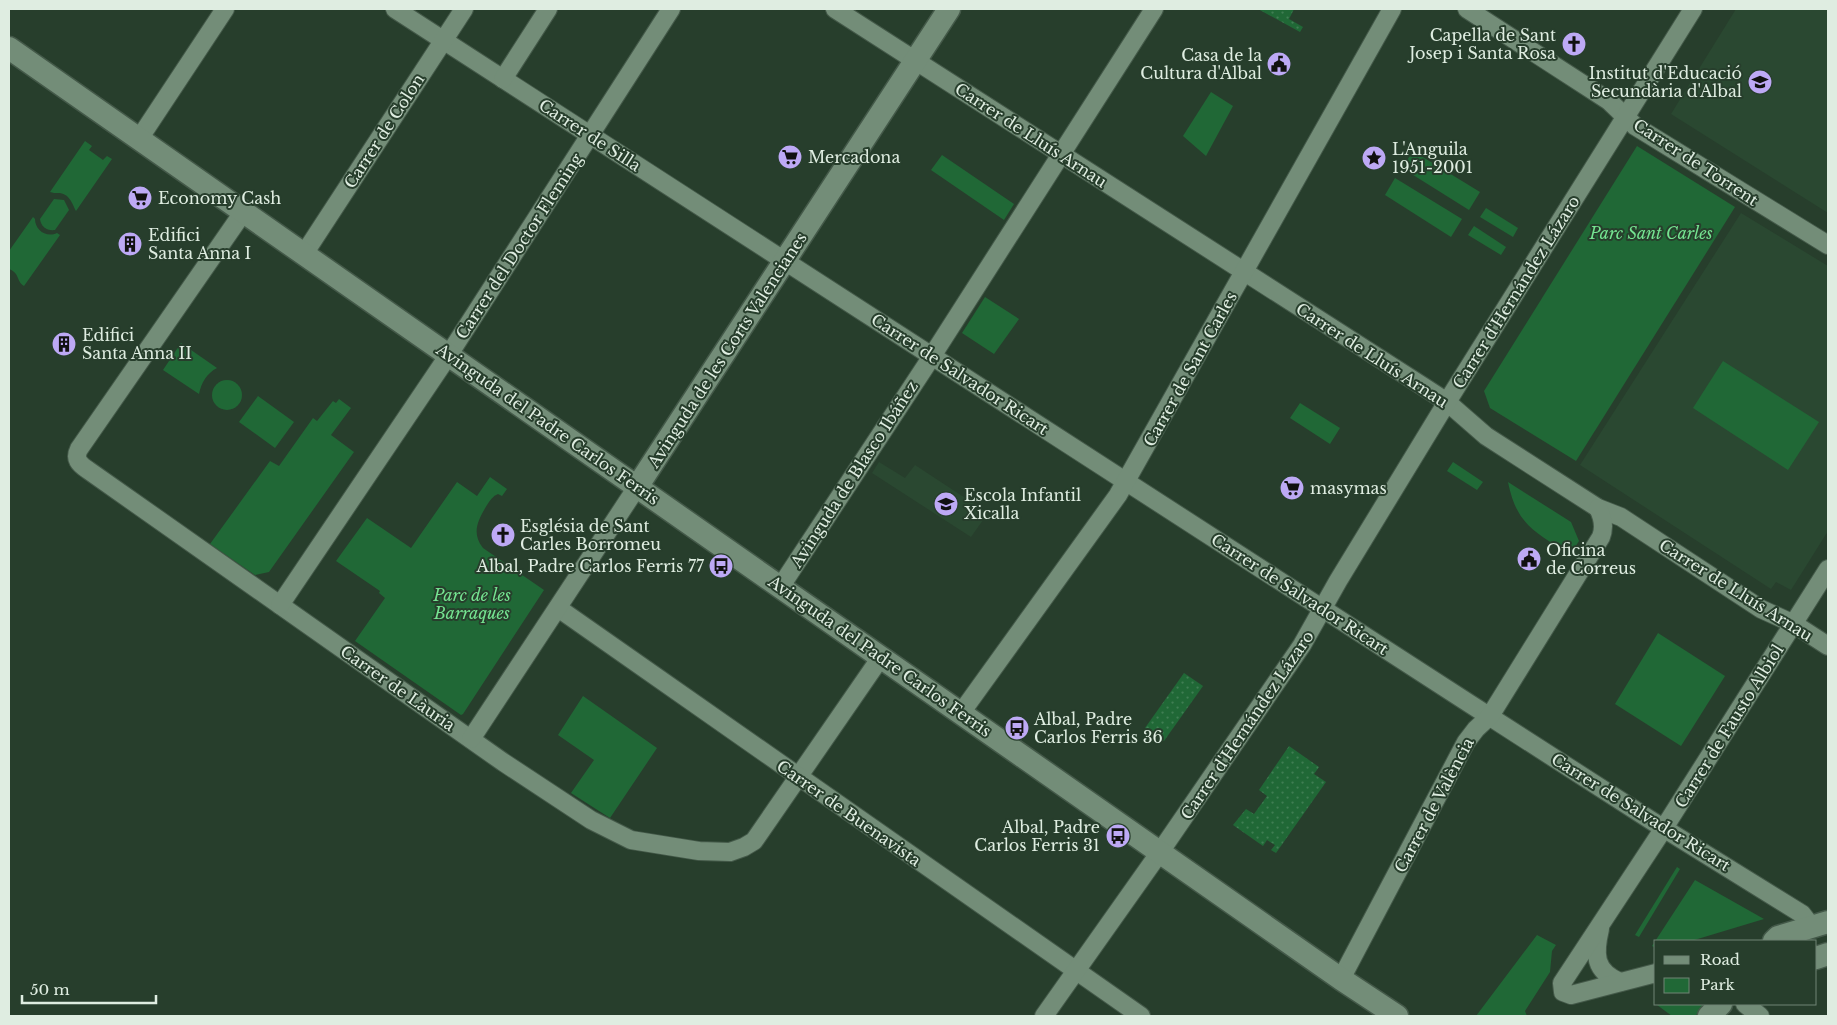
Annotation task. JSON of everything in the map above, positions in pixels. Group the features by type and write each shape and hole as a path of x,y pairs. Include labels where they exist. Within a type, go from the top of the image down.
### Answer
{"street":[{"path":"138,138 225,9"},
{"name":"Carrer de Silla","path":"395,9 786,260"},
{"name":"Carrer de Colon","path":"304,254 464,9"},
{"path":"503,79 548,9"},
{"name":"Carrer del Doctor Fleming","path":"280,605 448,356 671,9"},
{"name":"Carrer de Lluís Arnau","path":"835,9 1447,402 1486,436 1598,508 1621,517 1761,609 1794,624 1828,646"},
{"name":"Avinguda de les Corts Valencianes","path":"471,739 949,9"},
{"name":"Avinguda de Blasco Ibáñez","path":"780,586 932,355 1154,9"},
{"name":"Carrer de Sant Carles","path":"961,713 1126,482 1392,9"},
{"name":"Carrer de Torrent","path":"1467,9 1610,101 1635,126 1828,245"},
{"name":"Carrer d'Hernández Lázaro","path":"1044,1016 1160,852 1302,645 1324,609 1338,581 1447,402 1693,9"},
{"name":"Avinguda del Padre Carlos Ferris","path":"9,48 1341,979 1397,1016"},
{"name":"Carrer de Làuria","path":"244,212 78,450 77,460 83,467 471,739 591,820 631,840 714,852 730,852 744,847 754,841 798,778"},
{"name":"Carrer de Salvador Ricart","path":"786,260 1126,482 1664,828 1820,924"},
{"path":"1598,508 1604,530 1602,537"},
{"path":"1602,537 1610,533 1640,530"},
{"name":"Carrer de València","path":"1341,979 1466,742 1490,716 1602,537"},
{"name":"Carrer de Fausto Albiol","path":"1620,982 1571,994 1563,992 1562,983 1664,828 1828,569"},
{"name":"Carrer de Buenavista","path":"558,608 798,778 1141,1016"},
{"path":"798,778 881,657"},
{"path":"1772,940 1820,924"},
{"path":"1601,925 1597,952 1599,964 1606,974 1620,982 1654,974"},
{"path":"1709,1016 1720,1005"},
{"path":"1746,1005 1760,1016"}],"shaded area":[{"name":"Institut d'Educació Secundària d'Albal","path":"1736,9 1828,9 1828,213 1671,114"},
{"path":"1741,213 1828,266 1828,531 1791,590 1776,582 1771,589 1580,465"},
{"name":"Escola Infantil Xicalla","path":"879,462 905,478 915,465 988,513 971,537 872,473"}],"green space":[{"path":"1258,9 1294,9 1289,19 1303,27 1300,32"},
{"path":"1211,92 1233,106 1206,156 1183,136"},
{"path":"85,141 92,146 89,150 103,160 107,156 112,159 76,211 70,199 65,195 50,192"},
{"name":"Parc Sant Carles","path":"1637,146 1735,207 1576,461 1490,408 1484,391"},
{"path":"1413,151 1480,192 1469,210 1402,168"},
{"path":"942,155 1014,204 1004,220 931,170"},
{"path":"1395,178 1462,219 1451,237 1385,195"},
{"path":"54,199 64,200 69,210 55,230 52,230 43,226 40,219"},
{"path":"1486,208 1518,228 1513,237 1480,217"},
{"path":"33,217 39,230 45,234 57,233 60,235 24,286 15,273 9,269 9,251"},
{"path":"1474,226 1506,247 1501,255 1468,235"},
{"path":"985,297 1019,319 994,354 962,333"},
{"path":"181,343 217,368 205,379 199,394 163,370"},
{"path":"1723,361 1819,422 1788,470 1693,408"},
{"path":"227,380 238,384 242,395 238,406 227,410 216,406 212,395 216,384"},
{"path":"258,396 294,422 275,448 239,422"},
{"path":"339,399 351,408 331,435 354,452 269,572 255,575 210,544 270,461 279,466 313,418 317,421 333,401 336,403"},
{"path":"1300,403 1340,428 1330,444 1290,418"},
{"path":"1453,462 1483,482 1477,490 1447,471"},
{"name":"Parc de les Barraques","path":"490,477 507,489 502,496 498,494 492,498 481,516 477,526 479,542 483,548 544,590 461,715 355,641 385,598 379,593 380,591 336,561 367,518 411,548 457,482 477,496"},
{"path":"1508,482 1571,522 1579,541 1570,555 1537,533 1522,518 1512,497"},
{"path":"1658,633 1725,676 1681,746 1615,704"},
{"path":"1184,673 1203,686 1164,741 1145,728"},
{"path":"583,696 657,748 610,818 571,793 594,760 558,735"},
{"path":"1289,746 1319,767 1314,774 1326,782 1276,853 1271,850 1275,845 1267,840 1263,846 1233,825 1246,809 1254,814 1267,796 1259,790"},
{"path":"1677,867 1680,869 1639,937 1635,935"},
{"path":"1695,880 1764,919 1694,940 1656,940"},
{"path":"1537,935 1556,945 1552,951 1550,972 1525,1011 1527,1016 1476,1016"},
{"path":"1657,1005 1705,1005 1695,1016 1672,1016"}],"place":[{"name":"Capella de Sant Josep i Santa Rosa","path":"1574,44"},
{"name":"Casa de la Cultura d'Albal","path":"1279,64"},
{"name":"Institut d'Educació Secundària d'Albal","path":"1760,82"},
{"name":"Mercadona","path":"790,157"},
{"name":"L'Anguila 1951-2001","path":"1374,158"},
{"name":"Economy Cash","path":"140,198"},
{"name":"Edifici Santa Anna I","path":"130,244"},
{"name":"Edifici Santa Anna II","path":"64,344"},
{"name":"masymas","path":"1292,488"},
{"name":"Escola Infantil Xicalla","path":"946,504"},
{"name":"Església de Sant Carles Borromeu","path":"503,535"},
{"name":"Oficina de Correus","path":"1529,559"},
{"name":"Albal, Padre Carlos Ferris 77","path":"721,566"},
{"name":"Albal, Padre Carlos Ferris 36","path":"1017,728"},
{"name":"Albal, Padre Carlos Ferris 31","path":"1118,836"}]}
